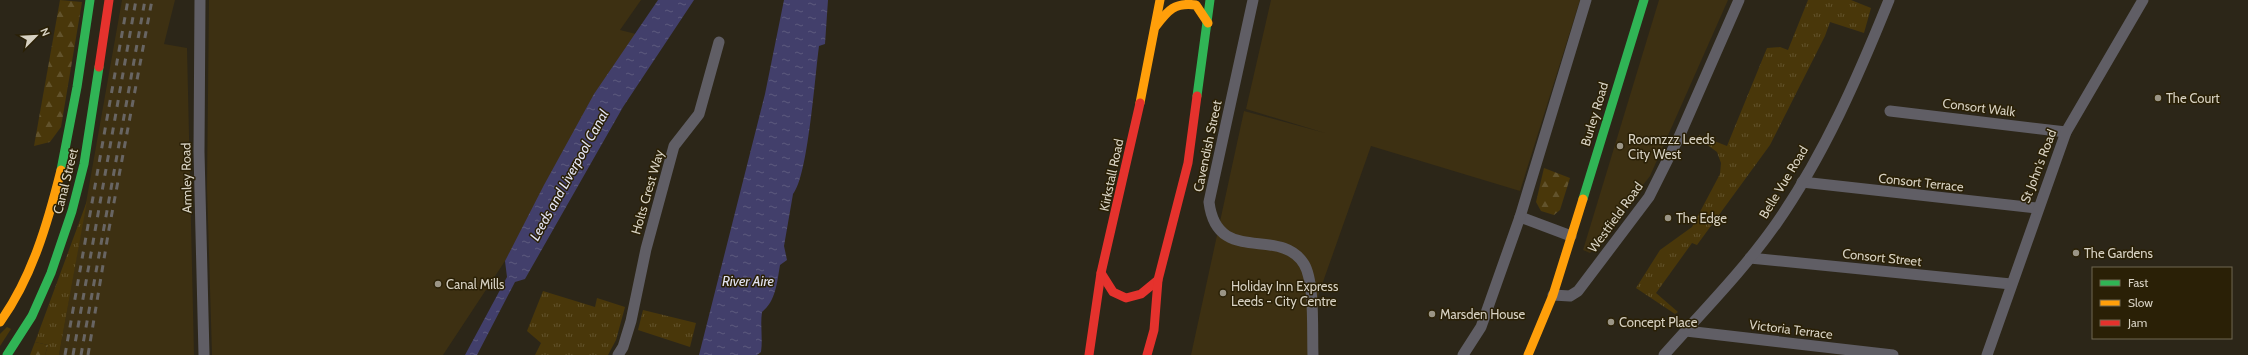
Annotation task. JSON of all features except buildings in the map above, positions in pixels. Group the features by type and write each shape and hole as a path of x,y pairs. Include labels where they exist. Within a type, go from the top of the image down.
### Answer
{"main road":[{"name":"Canal Street","path":"0,322 22,284 35,256 60,177 67,148 90,0"},
{"name":"Canal Street","path":"7,355 32,316 51,273 72,211 84,164 109,0"},
{"name":"Kirkstall Road","path":"1089,355 1102,273 1133,136 1160,0"},
{"path":"1147,355 1154,330 1158,280 1188,163 1210,0"},
{"name":"Burley Road","path":"1528,355 1553,295 1644,0"},
{"path":"1155,26 1170,7 1184,3 1196,5 1208,23"},
{"path":"1102,273 1108,288 1120,297 1126,298 1132,298 1143,294 1158,280"},
{"path":"24,348 32,316"}],"street":[{"name":"Armley Road","path":"200,0 199,152 204,355"},
{"name":"Cavendish Street","path":"1253,0 1209,202 1210,216 1218,230 1233,240 1280,247 1294,254 1304,264 1309,275 1311,289 1313,355"},
{"path":"1463,355 1481,327 1520,217 1586,0"},
{"name":"Westfield Road","path":"1553,295 1570,296 1578,291 1649,197 1679,138 1739,0"},
{"name":"Belle Vue Road","path":"1664,355 1750,258 1776,223 1802,182 1859,73 1889,0"},
{"name":"St John's Road","path":"1987,355 2037,208 2066,132 2142,0"},
{"name":"Holts Crest Way","path":"618,355 623,347 631,321 646,249 674,146 699,114 719,42"},
{"name":"Consort Walk","path":"1890,110 2066,132"},
{"name":"Consort Terrace","path":"1802,182 2037,208"},
{"path":"1520,217 1570,236"},
{"name":"Consort Street","path":"1750,258 2011,284"},
{"name":"Victoria Terrace","path":"1686,331 1871,354 1893,355"}],"shaded area":[{"path":"122,0 175,0 164,44 187,48 194,355 59,355"},
{"path":"209,0 641,0 620,30 636,34 505,261 443,355 212,355 207,188"},
{"path":"1271,0 1580,0 1520,191 1371,146 1318,296 1318,355 1191,355 1244,111 1325,133 1246,109"},
{"path":"1659,0 1728,0 1650,176 1590,253 1583,250"}],"green space":[{"path":"60,0 82,2 61,127 50,142 34,146"},
{"path":"1808,0 1851,0 1871,8 1864,33 1830,22 1825,36 1770,145 1697,245 1692,243 1656,293 1678,312 1675,314 1636,288 1660,250 1692,227 1720,174 1721,163 1717,152 1698,138 1699,135 1727,146 1767,48 1780,47 1788,50"},
{"path":"1544,168 1570,178 1560,210 1554,215 1541,211 1536,202"},
{"path":"87,201 59,355 45,355 48,345 35,342"},
{"path":"543,291 595,307 597,298 625,307 616,340 608,355 535,355 541,343 527,331"},
{"path":"643,310 696,323 690,347 638,330"},
{"path":"7,327 11,329 0,346 0,334"},
{"path":"35,342 48,345 45,355 30,355"}],"water":[{"name":"Leeds and Liverpool Canal","path":"658,0 694,0 623,107 525,279 515,282 477,355 465,355 507,277 505,261 544,185 594,94"},
{"name":"River Aire","path":"784,0 828,0 825,44 819,46 807,147 803,168 793,194 784,246 787,260 780,265 773,297 767,308 762,312 761,352 757,355 699,355 765,94"}],"railway":[{"path":"65,355 128,0"},
{"path":"73,355 136,0"},
{"path":"81,355 145,0"},
{"path":"88,355 109,229 152,0"}],"traffic: fast":[{"path":"61,170 77,87 90,0"},
{"path":"1197,96 1210,0"},
{"path":"1583,199 1644,0"},
{"path":"7,355 32,316 51,273 72,211 84,164 99,67"}],"traffic: slow":[{"path":"1140,103 1160,0"},
{"path":"1156,26 1173,8 1189,4 1196,5 1208,23"},
{"path":"0,322 21,287 38,249 61,170"},
{"path":"1528,355 1553,295 1583,199"}],"traffic: jam":[{"path":"99,67 109,0"},
{"path":"1147,355 1154,330 1158,280 1188,163 1197,96"},
{"path":"1089,355 1101,273 1140,103"},
{"path":"1101,273 1113,292 1126,298 1141,294 1158,280"}],"place":[{"name":"The Court","path":"2158,98"},
{"name":"Roomzzz Leeds City West","path":"1620,146"},
{"name":"The Edge","path":"1668,218"},
{"name":"The Gardens","path":"2076,253"},
{"name":"Canal Mills","path":"438,284"},
{"name":"Holiday Inn Express Leeds - City Centre","path":"1223,293"},
{"name":"Marsden House","path":"1432,314"},
{"name":"Concept Place","path":"1611,322"}]}
